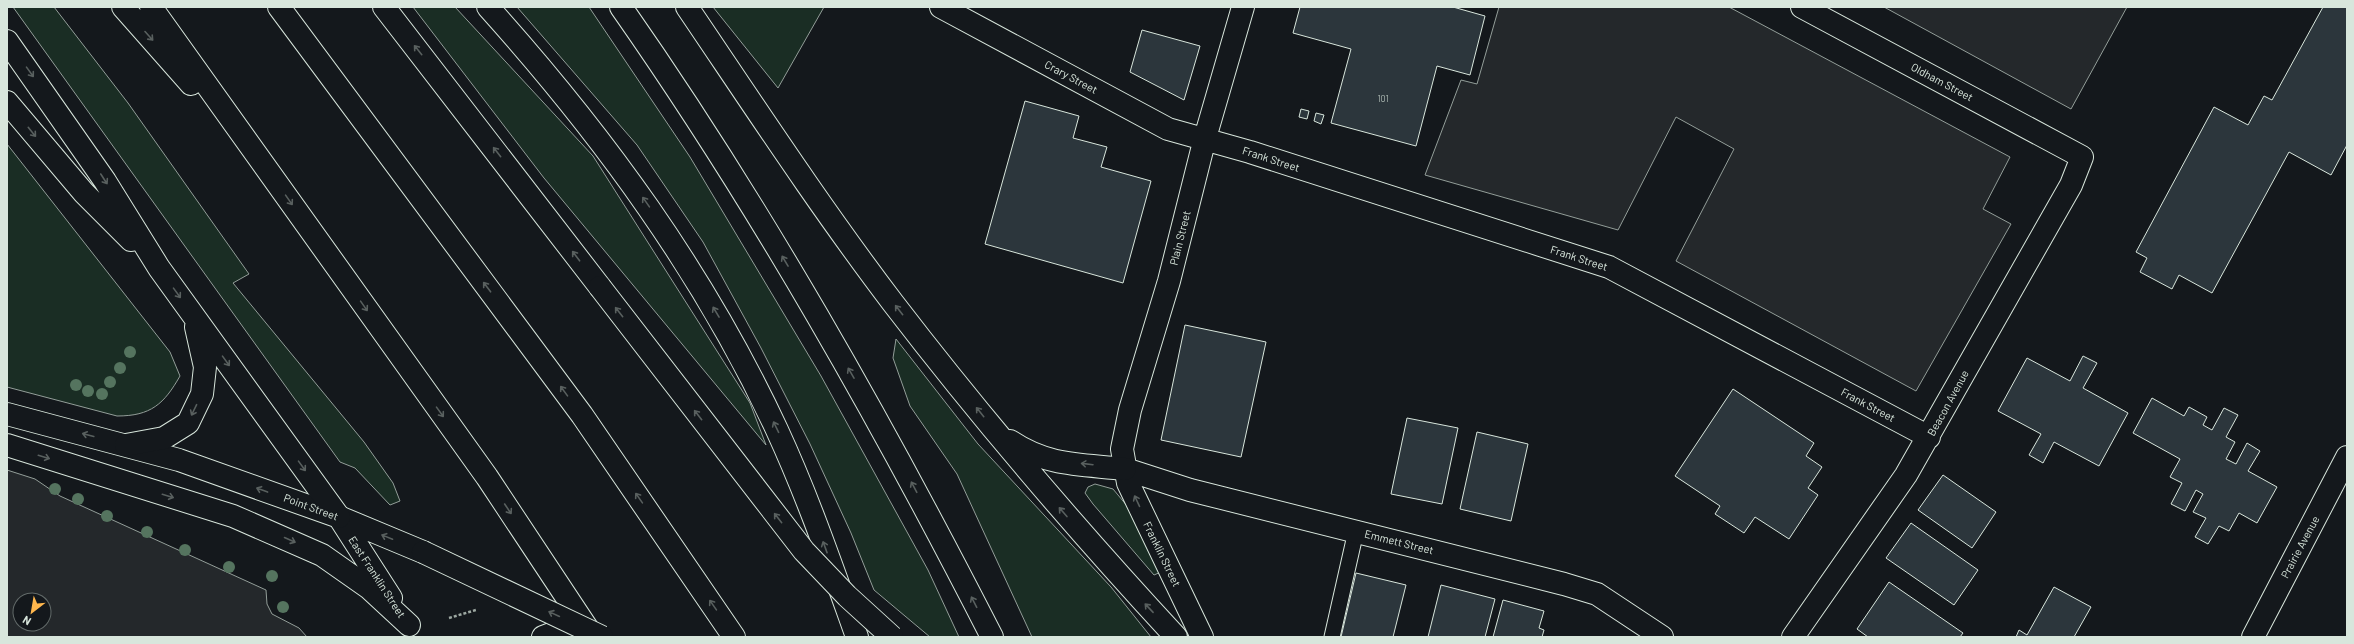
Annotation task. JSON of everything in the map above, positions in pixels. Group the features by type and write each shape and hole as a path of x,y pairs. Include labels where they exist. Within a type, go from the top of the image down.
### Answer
{"main road":[{"path":"123,7 266,168"},
{"path":"151,7 487,477 593,637"},
{"path":"279,7 582,415 734,637"},
{"path":"384,7 804,551 846,596 892,637"},
{"path":"488,7 613,156 679,252 721,321 777,430 802,486 857,637"},
{"path":"621,7 746,197 826,330 894,450 992,637"},
{"path":"686,7 846,239 893,303 993,428 1076,527 1176,637"},
{"name":"Crary Street","path":"942,7 1168,129 1205,138"},
{"name":"Plain Street","path":"1126,469 1122,449 1130,410 1169,281 1205,138 1243,7"},
{"name":"Oldham Street","path":"1802,7 2082,157"},
{"path":"7,41 105,181 158,268"},
{"path":"7,102 84,193 158,268"},
{"name":"Frank Street","path":"1205,138 1609,267 1929,437"},
{"name":"Beacon Avenue","path":"1793,637 1906,475 1929,437 2071,185 2082,157"},
{"name":"East Franklin Street","path":"158,268 339,517 412,631"},
{"path":"126,445 164,438 188,423 202,394 205,367 195,318"},
{"name":"Point Street","path":"7,414 179,460 339,517 423,552 602,637"},
{"name":"Emmett Street","path":"993,428 1027,452 1044,459 1126,469 1190,490 1564,584 1597,594 1662,637"},
{"path":"7,445 234,516 314,551 369,588 412,631"},
{"name":"Prairie Avenue","path":"2253,637 2347,457"},
{"name":"Franklin Street","path":"1126,469 1128,483 1202,637"},
{"path":"543,637 556,632 588,637"}],"lane":[{"path":"1332,637 1356,531"}],"path":[{"path":"449,618 479,609"}],"green space":[{"path":"13,7 54,7 128,103 249,274 233,283 364,442 393,483 400,501 390,505 355,468 340,462"},
{"path":"413,7 455,7 593,156 750,403 766,445 544,178"},
{"path":"517,7 589,7 690,157 821,376 928,570 959,637 930,637 874,590 851,533 810,444 761,348 703,242 637,145"},
{"path":"713,7 824,7 778,88"},
{"path":"7,144 170,352 180,376 162,401 148,411 139,414 117,416 7,387"},
{"path":"896,339 978,444 1111,587 1151,637 1032,637 957,474 910,406 893,358"},
{"path":"1095,484 1113,489 1133,513 1161,572 1154,575 1093,504 1085,493 1088,487"}],"shaded area":[{"path":"1499,7 1729,7 2010,157 1983,209 2011,224 1916,391 1676,261 1734,149 1676,117 1618,230 1425,175 1461,80 1477,84"},
{"path":"1884,7 2127,7 2071,109"},
{"path":"7,470 35,479 60,496 266,590 267,604 272,614 299,628 307,637 7,637"}],"building":[{"path":"1300,7 1453,7 1485,16 1470,75 1437,66 1416,146 1331,123 1351,49 1293,33"},
{"path":"2323,7 2347,7 2347,145 2331,175 2289,152 2212,293 2179,275 2172,289 2140,272 2147,258 2136,252 2214,107 2248,125 2264,96 2272,100"},
{"path":"1142,30 1200,46 1184,100 1130,72"},
{"path":"1025,101 1079,116 1073,138 1107,147 1101,167 1151,181 1123,283 985,244"},
{"path":"1301,109 1309,111 1307,119 1299,117"},
{"path":"1316,113 1324,115 1321,124 1314,121"},
{"path":"1185,325 1266,342 1241,457 1161,440"},
{"path":"2083,356 2097,363 2083,388 2128,413 2099,466 2054,442 2043,463 2029,455 2041,434 1998,411 2027,358 2070,381"},
{"path":"1733,389 1814,443 1806,456 1822,467 1808,488 1818,495 1789,539 1755,517 1744,533 1715,514 1720,506 1675,476"},
{"path":"2152,398 2184,416 2189,407 2207,417 2203,425 2212,430 2224,408 2238,415 2226,437 2235,442 2226,459 2236,464 2247,443 2260,451 2248,471 2277,487 2257,523 2239,513 2229,531 2219,526 2208,544 2195,537 2206,518 2193,512 2203,494 2196,490 2185,511 2171,504 2182,483 2170,477 2180,459 2133,433"},
{"path":"1407,418 1458,428 1442,504 1391,494"},
{"path":"1477,432 1528,444 1511,521 1460,509"},
{"path":"1943,475 1996,512 1972,548 1918,510"},
{"path":"1911,523 1978,570 1954,605 1886,558"},
{"path":"1356,573 1406,585 1393,637 1341,637"},
{"path":"1889,582 1963,633 1960,637 1868,637 1857,629"},
{"path":"1441,585 1495,599 1485,637 1428,637"},
{"path":"2054,587 2091,607 2074,637 2016,637 2019,630 2027,635"},
{"path":"1503,600 1544,611 1539,628 1544,630 1542,637 1493,637"}]}
